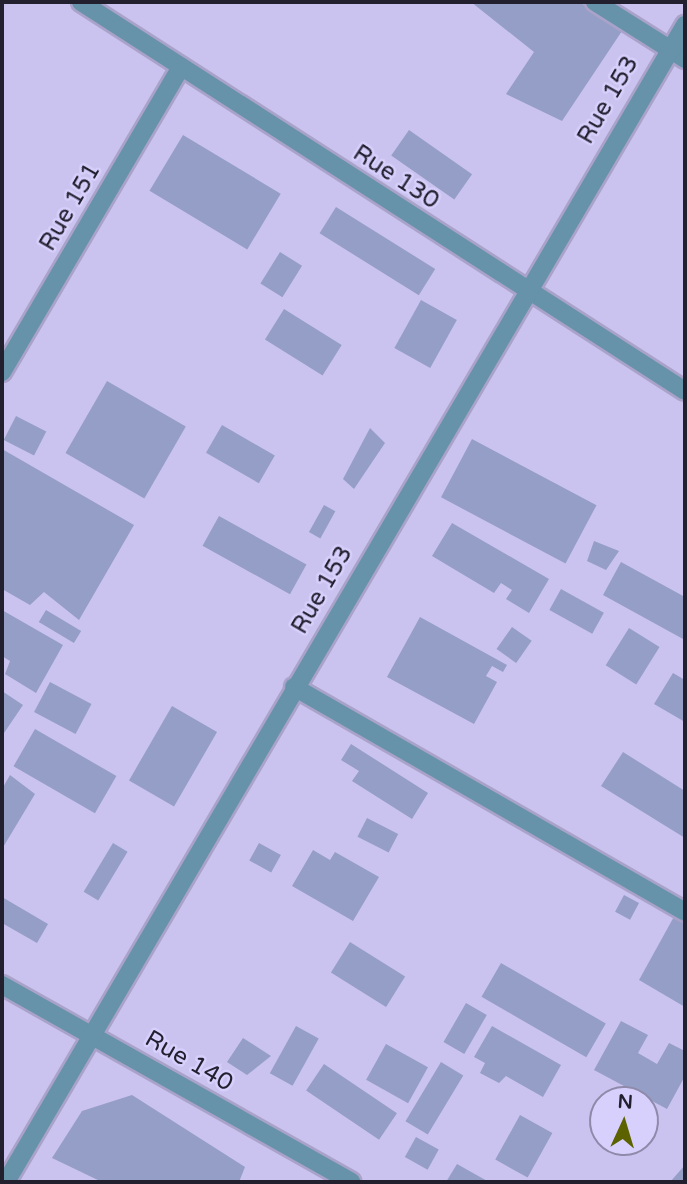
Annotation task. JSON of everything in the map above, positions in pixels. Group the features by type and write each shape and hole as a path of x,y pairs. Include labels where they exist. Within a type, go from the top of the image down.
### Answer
{"street":[{"name":"Rue 130","path":"81,2 685,391"},
{"path":"595,2 685,59"},
{"name":"Rue 153","path":"6,1182 667,48 685,25"},
{"name":"Rue 151","path":"2,372 181,67"},
{"path":"294,687 685,912"},
{"name":"Rue 140","path":"2,985 351,1182"}],"building":[{"path":"471,2 580,2 622,31 562,121 506,94 534,52"},
{"path":"409,130 472,174 454,200 391,155"},
{"path":"183,135 281,194 247,249 150,191"},
{"path":"336,207 435,269 419,295 320,233"},
{"path":"280,252 302,266 282,297 260,283"},
{"path":"421,300 457,320 430,368 394,348"},
{"path":"284,309 342,345 323,376 265,340"},
{"path":"107,381 186,426 144,498 66,453"},
{"path":"16,416 46,431 34,455 4,440"},
{"path":"222,425 275,456 259,483 206,453"},
{"path":"370,428 385,443 354,489 343,479"},
{"path":"472,439 596,505 566,563 441,497"},
{"path":"2,449 134,525 79,620 44,592 30,605 2,589"},
{"path":"324,505 335,511 320,538 309,532"},
{"path":"219,516 306,564 290,594 203,546"},
{"path":"452,523 549,579 529,613 506,599 512,590 501,583 494,593 432,556"},
{"path":"594,541 619,551 606,570 587,561"},
{"path":"621,562 685,597 683,639 603,595"},
{"path":"561,589 604,613 592,634 549,610"},
{"path":"2,610 63,645 36,693 5,674 10,661 2,656"},
{"path":"46,610 81,631 74,643 39,622"},
{"path":"420,617 507,665 503,672 492,666 486,676 497,682 474,724 387,677"},
{"path":"512,627 532,641 516,663 497,649"},
{"path":"629,628 660,647 636,684 606,665"},
{"path":"673,673 685,680 685,722 654,704"},
{"path":"50,682 91,704 76,734 34,712"},
{"path":"2,691 23,705 2,736"},
{"path":"172,706 217,732 174,806 129,780"},
{"path":"35,729 116,776 95,813 14,766"},
{"path":"351,744 428,793 412,819 352,781 359,771 341,760"},
{"path":"623,752 685,791 685,838 601,786"},
{"path":"10,775 35,794 2,849 2,789"},
{"path":"367,818 398,834 389,853 357,837"},
{"path":"113,843 128,852 98,901 84,892"},
{"path":"259,843 281,855 271,873 249,860"},
{"path":"313,850 330,860 335,852 379,877 353,921 292,886"},
{"path":"624,895 639,903 630,920 615,912"},
{"path":"2,897 48,924 37,943 2,923"},
{"path":"676,913 685,918 685,1007 639,980"},
{"path":"350,942 405,976 386,1007 331,973"},
{"path":"501,963 606,1024 586,1057 482,997"},
{"path":"466,1003 487,1015 464,1054 444,1042"},
{"path":"621,1021 648,1035 638,1053 657,1064 669,1043 685,1051 685,1076 667,1109 659,1105 659,1086 624,1086 594,1070"},
{"path":"296,1026 319,1039 293,1086 270,1073"},
{"path":"492,1026 561,1065 543,1097 506,1076 499,1083 480,1073 485,1063 474,1057"},
{"path":"243,1038 271,1056 247,1075 227,1062"},
{"path":"386,1044 428,1067 408,1103 366,1080"},
{"path":"441,1062 463,1075 428,1135 405,1121"},
{"path":"324,1064 397,1113 379,1140 306,1091"},
{"path":"132,1095 245,1167 239,1182 102,1182 52,1158 82,1111"},
{"path":"520,1115 552,1133 528,1178 495,1160"},
{"path":"416,1137 439,1150 428,1170 405,1157"},
{"path":"457,1164 489,1182 446,1182"},
{"path":"685,1165 685,1182 670,1182"}]}
